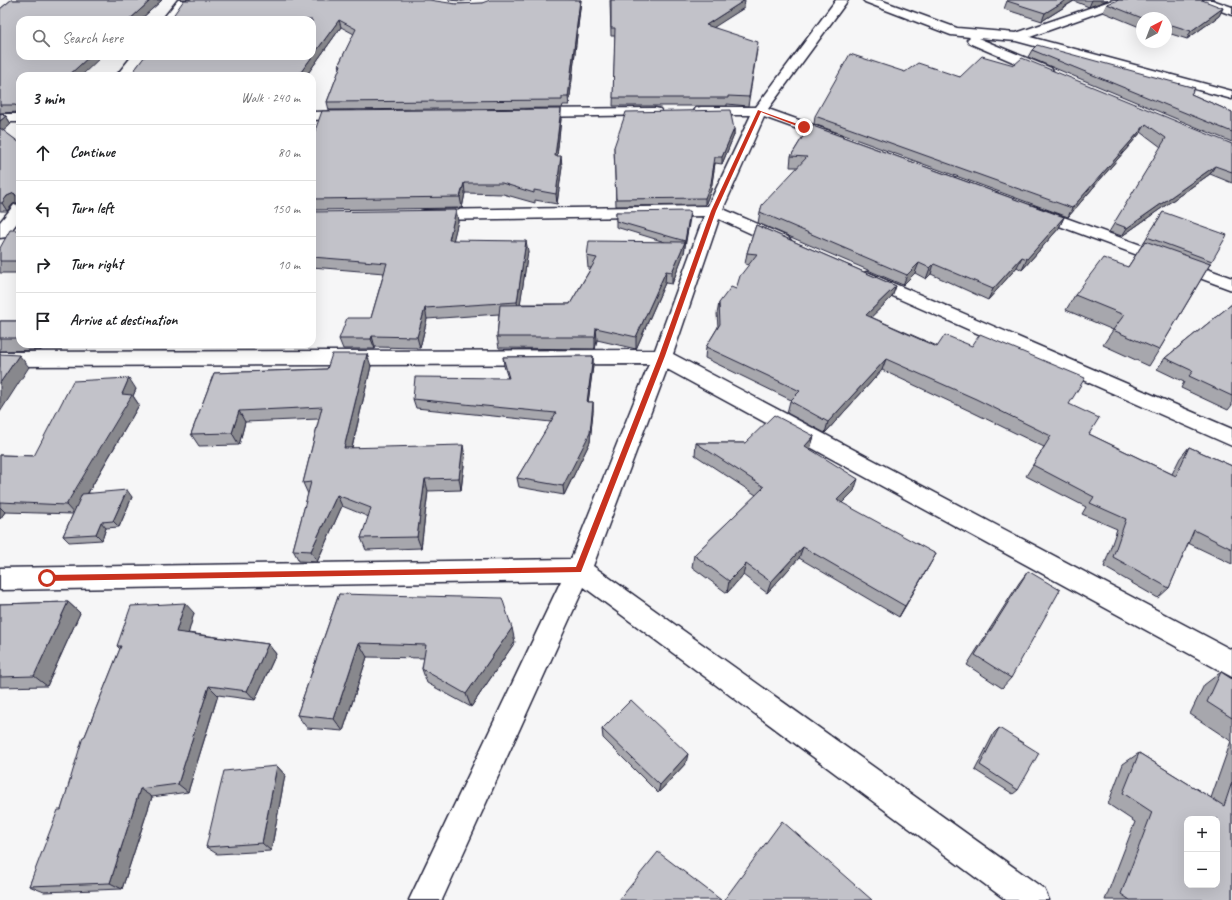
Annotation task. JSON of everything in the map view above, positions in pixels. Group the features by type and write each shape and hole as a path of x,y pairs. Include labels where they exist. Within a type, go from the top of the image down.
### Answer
{"street":[{"path":"171,16 184,0"},
{"path":"425,900 579,570 662,356 714,211 760,110 842,0"},
{"path":"869,0 955,32 1060,77"},
{"path":"1016,37 1124,0"},
{"path":"1201,0 1232,11"},
{"path":"955,32 1016,37 1232,95"},
{"path":"126,72 136,60"},
{"path":"688,111 760,110 850,144"},
{"path":"520,113 672,112"},
{"path":"316,116 368,115"},
{"path":"0,118 16,118"},
{"path":"1022,207 1232,284"},
{"path":"406,215 714,211 794,246"},
{"path":"852,272 1232,438"},
{"path":"0,359 662,356 1232,664"},
{"path":"0,579 579,570 1033,900"}],"building":[{"path":"11,0 151,0 133,16 16,16 16,60 86,60 72,72 16,72 16,106 0,105 0,9"},
{"path":"184,0 429,0 456,4 482,3 490,0 580,0 568,97 562,97 562,100 327,102 341,65 339,64 356,29 339,20 316,51 316,16 173,16"},
{"path":"611,0 745,0 706,25 758,42 749,97 613,98 615,28 611,28"},
{"path":"1066,0 1045,13 1007,1"},
{"path":"1119,0 1202,0 1223,8 1191,31 1172,25 1172,12 1136,12 1136,16 1107,4"},
{"path":"1037,45 1195,88 1191,94 1232,112 1232,132 1032,50"},
{"path":"850,54 905,72 918,63 960,77 982,56 1014,65 1022,58 1232,144 1232,172 1215,166 1127,228 1114,223 1166,138 1146,124 1072,208 815,116"},
{"path":"142,60 310,60 301,72 133,72"},
{"path":"561,109 555,156 561,156 556,194 534,190 534,193 502,183 464,183 460,197 316,199 316,128 322,111"},
{"path":"730,110 734,129 722,157 715,157 711,183 705,198 616,199 614,147 626,112"},
{"path":"0,115 6,116 0,121"},
{"path":"810,125 1064,217 1027,259 1022,257 993,289 934,264 930,268 919,263 907,275 760,212 762,205 807,157 791,156"},
{"path":"0,128 16,140 16,195 14,193 7,196 2,203 0,203"},
{"path":"456,210 449,240 526,241 517,302 425,308 417,337 372,336 371,339 339,339 347,318 371,318 387,263 316,257 316,212"},
{"path":"690,211 685,241 616,221 616,212"},
{"path":"1163,212 1227,235 1212,261 1147,237"},
{"path":"756,225 896,286 866,315 937,347 945,335 972,346 980,334 1085,378 1069,404 1099,418 1089,434 1176,476 1189,447 1232,466 1232,549 1194,530 1169,588 1113,557 1126,519 1090,503 1094,497 1033,465 1051,436 976,399 886,359 828,422 790,401 800,391 706,347 720,324 719,303 731,287 736,289 740,276 757,254 747,253"},
{"path":"10,230 16,230 16,261 0,261 0,248"},
{"path":"589,241 685,242 672,272 666,271 636,337 596,328 595,337 497,337 500,305 570,304 597,258 587,256"},
{"path":"1145,241 1210,264 1159,350 1113,330 1124,315 1075,295 1103,258 1128,267"},
{"path":"1232,304 1232,396 1189,376 1193,371 1165,358"},
{"path":"0,321 16,321 16,338 0,338"},
{"path":"0,354 19,355 0,383"},
{"path":"332,354 367,354 344,448 463,445 459,478 425,479 417,537 361,538 371,508 337,495 311,551 293,550 311,482 303,483 322,407 239,411 232,433 191,434 214,373 327,369"},
{"path":"593,356 587,402 593,402 590,433 563,486 517,478 556,413 413,399 415,377 509,378 503,357"},
{"path":"129,378 122,394 132,395 66,505 0,502 0,455 34,456 73,381"},
{"path":"774,415 814,436 805,446 858,479 837,500 936,554 905,606 803,547 771,582 746,564 729,581 694,555 764,487 696,443 745,443"},
{"path":"127,490 113,521 101,522 96,534 63,536 82,494"},
{"path":"1028,571 1060,590 1011,678 975,655"},
{"path":"339,594 502,598 512,628 466,694 422,669 426,645 359,643 334,719 297,715"},
{"path":"68,602 34,676 0,677 0,604"},
{"path":"185,603 176,632 268,644 247,691 209,686 178,784 140,789 110,883 29,886 58,810 61,810 83,737 85,736 121,646 117,646 131,606"},
{"path":"1221,672 1232,679 1232,718 1207,702"},
{"path":"631,700 688,754 660,785 602,729"},
{"path":"999,728 1039,753 1018,790 980,765"},
{"path":"1139,753 1224,806 1232,782 1232,900 1130,900 1121,894 1152,812 1123,793"},
{"path":"277,766 262,843 206,847 224,771"},
{"path":"782,821 872,900 724,900"},
{"path":"658,852 721,900 619,900"}],"route":[{"path":"47,578 579,570 662,356 714,211 760,110 804,127"}]}
